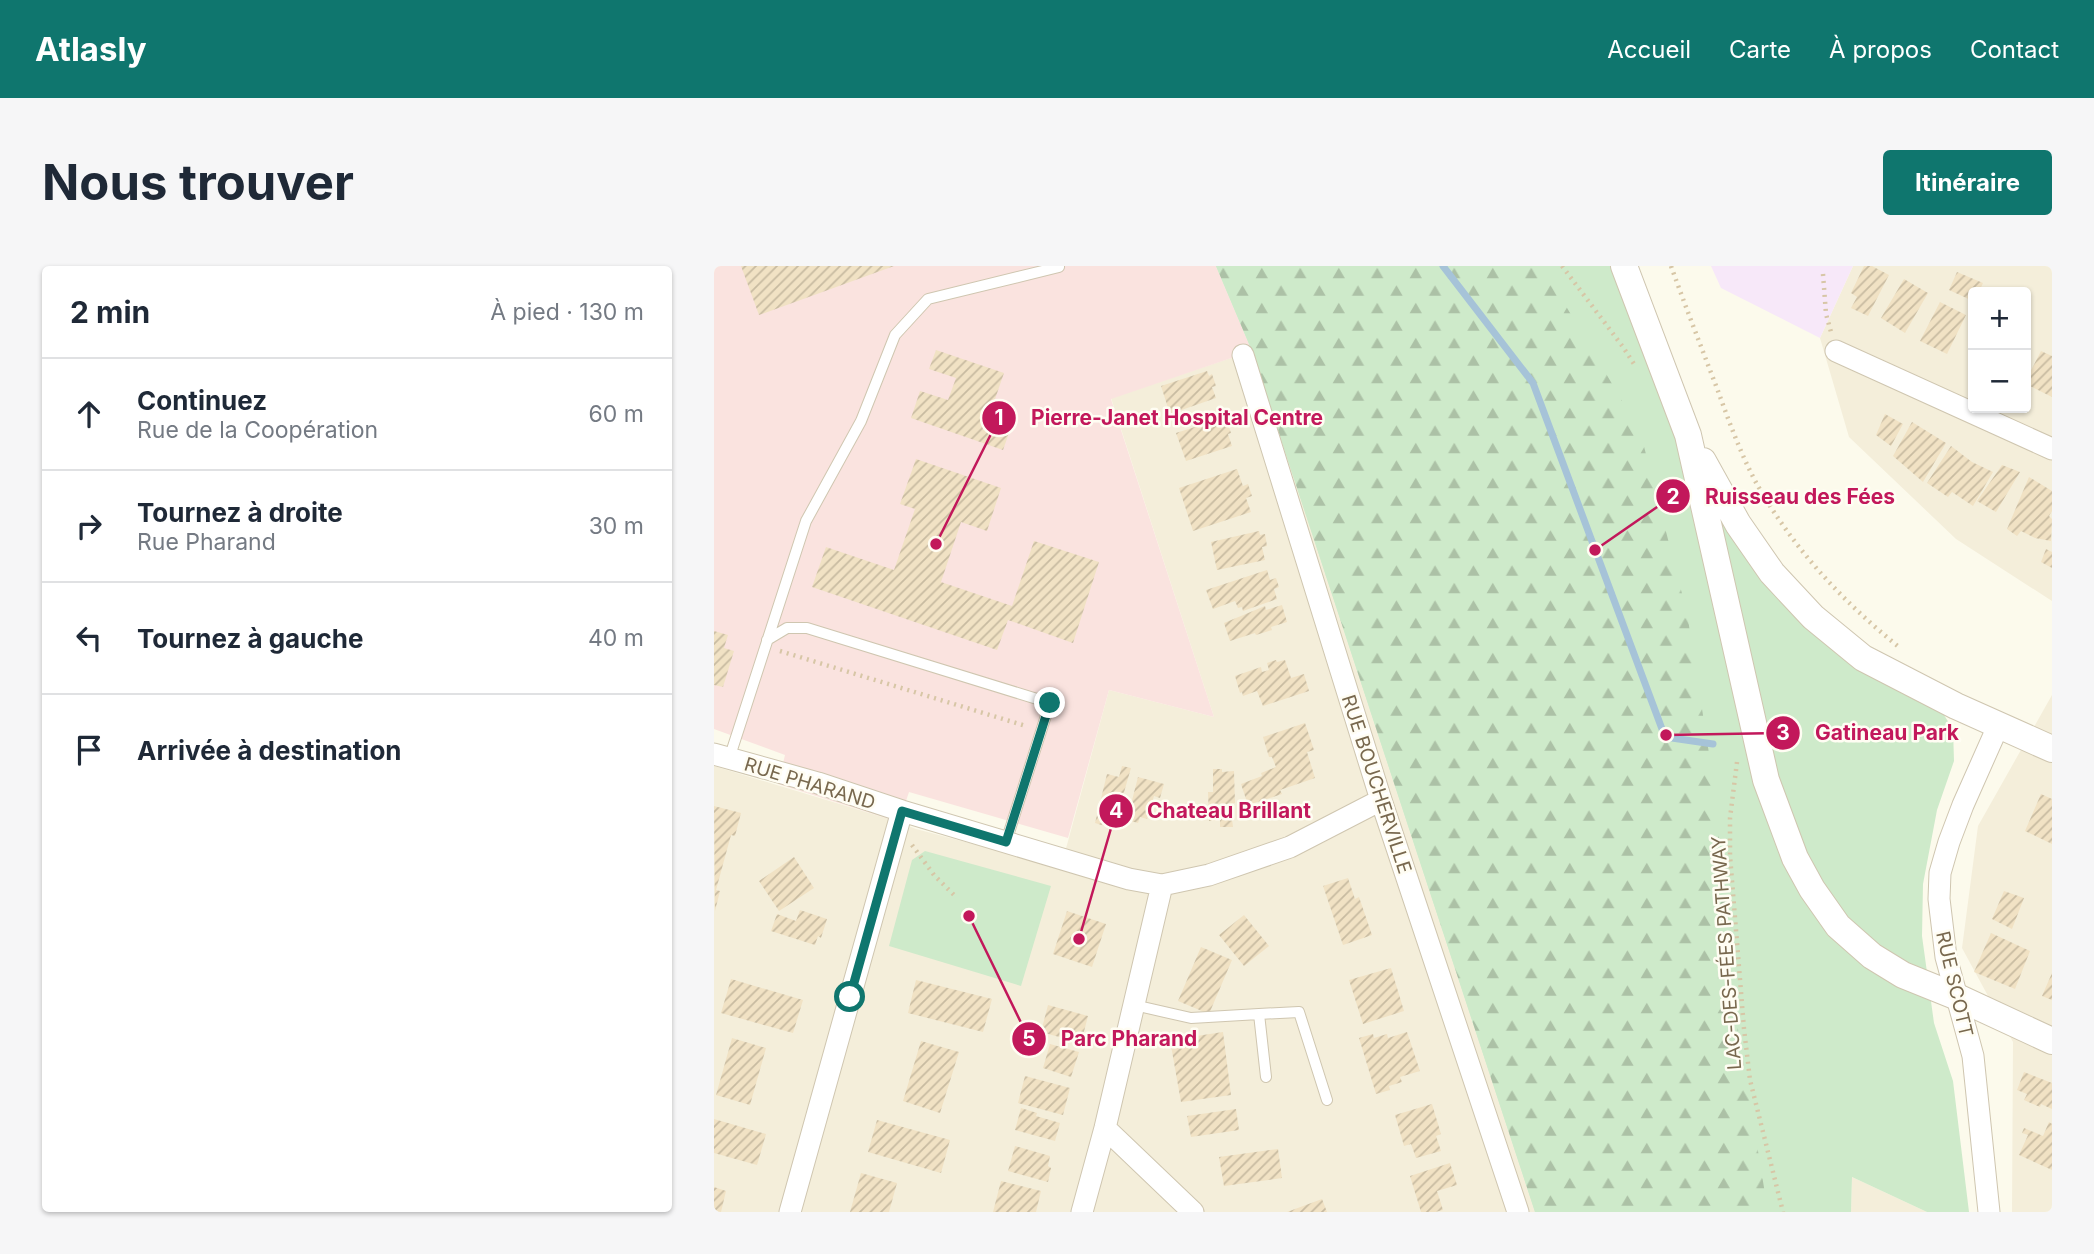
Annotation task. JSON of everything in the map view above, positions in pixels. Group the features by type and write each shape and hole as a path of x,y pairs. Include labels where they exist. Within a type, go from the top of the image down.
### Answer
{"street":[{"path":"1624,266 1688,435 1766,780 1794,858 1838,926 1872,956 1903,975 2052,1041"},
{"path":"1836,351 2052,449"},
{"name":"RUE BOUCHERVILLE","path":"1243,355 1381,800 1518,1212"},
{"path":"1688,435 1738,524 1772,573 1813,617 1863,658 1956,706 2052,749"},
{"name":"RUE SCOTT","path":"1989,1212 1973,1056 1945,957 1941,926 1940,873 1963,805 1999,724"},
{"name":"RUE PHARAND","path":"722,756 1129,879 1162,885 1209,875 1290,848 1381,800"},
{"path":"790,1212 902,811"},
{"path":"1082,1212 1105,1128 1162,885"},
{"path":"1105,1128 1193,1212"}],"lane":[{"path":"722,756 767,639 806,521 861,421 895,335 928,299 1059,267"},
{"path":"767,639 787,628 807,628 1050,703 1006,842"},
{"path":"1134,1005 1191,1018 1299,1012 1327,1100"},
{"path":"1259,1014 1266,1077"}],"path":[{"path":"1562,266 1635,366"},
{"path":"1671,266 1735,436 1763,496 1814,568 1845,600 1903,651"},
{"path":"1823,274 1826,314 1836,351"},
{"path":"780,651 1027,726"},
{"name":"LAC-DES-FÉES PATHWAY","path":"1738,751 1730,818 1730,856 1744,1029 1750,1080 1783,1212"},
{"path":"912,845 934,875 955,896"}],"shaded area":[{"path":"714,266 1216,266 1252,351 1111,399 1214,717 1109,690 1068,838 909,792 899,822 778,784 785,755 714,729"},
{"path":"1711,266 1853,266 1820,338 1721,288"},
{"path":"1853,266 2052,266 2052,601 1956,539 1849,437 1820,338"},
{"path":"1252,351 1535,1212 714,1212 714,766 916,829 1061,867 1109,690 1214,717 1111,398"},
{"path":"2052,695 2052,1212 2012,1212 2013,1042 1962,948 1978,826"},
{"path":"1852,1177 1927,1212 1851,1212"}],"green space":[{"path":"1216,266 1612,266 1733,535 1942,712 1953,729 1954,761 1937,810 1923,884 1922,936 1934,1023 1953,1081 1969,1212 1927,1212 1852,1177 1851,1212 1535,1212 1252,351"},
{"path":"1216,266 1539,266 1557,291 1640,431 1687,613 1713,779 1738,1029 1768,1212 1535,1212 1252,351"},
{"path":"925,851 1051,886 1021,986 889,946 912,860"}],"building":[{"path":"741,266 894,266 759,315"},
{"path":"1864,266 1872,266 1889,275 1868,316 1851,308 1857,297 1851,293"},
{"path":"1957,272 1983,283 1981,287 1968,287 1968,299 1949,290"},
{"path":"1904,279 1928,293 1905,333 1881,318"},
{"path":"1940,302 1966,315 1947,354 1920,341"},
{"path":"936,350 1004,373 993,405 1016,413 1003,450 911,418 920,391 948,400 956,378 929,369"},
{"path":"2041,351 2052,356 2052,397 2031,386 2031,370"},
{"path":"1207,371 1209,376 1212,374 1216,386 1212,387 1216,398 1170,414 1161,386"},
{"path":"1885,414 1903,424 1891,446 1876,435"},
{"path":"1223,418 1224,422 1227,421 1231,433 1228,434 1232,446 1186,461 1176,433"},
{"path":"1912,422 1946,443 1923,482 1893,456"},
{"path":"1951,446 1972,462 1993,472 1973,506 1952,492 1948,497 1927,483"},
{"path":"916,459 1001,488 987,531 961,522 941,582 1012,606 1034,541 1099,562 1073,643 1008,620 997,650 812,587 826,547 894,570 915,509 900,504"},
{"path":"2002,465 2020,472 1996,512 1977,501"},
{"path":"1237,469 1243,486 1248,484 1252,496 1246,498 1251,512 1193,531 1179,488"},
{"path":"2029,477 2052,491 2052,511 2049,516 2052,519 2051,541 2035,538 2021,531 2017,536 2007,529"},
{"path":"1259,531 1260,535 1265,534 1267,546 1262,547 1265,560 1217,570 1211,542"},
{"path":"2046,549 2052,552 2052,568 2041,562"},
{"path":"1267,570 1270,580 1276,578 1279,587 1274,589 1277,599 1243,611 1235,601 1213,609 1206,590"},
{"path":"1282,605 1287,622 1271,627 1272,630 1230,641 1224,623 1265,606 1266,610"},
{"path":"714,631 728,635 724,648 734,651 723,687 714,685"},
{"path":"1285,660 1291,678 1304,674 1309,691 1263,706 1257,691 1243,696 1242,692 1240,693 1235,676 1261,667 1262,672 1269,670 1267,663"},
{"path":"1305,723 1314,750 1307,752 1315,778 1280,790 1282,794 1248,805 1241,784 1276,767 1272,757 1269,757 1263,737"},
{"path":"1122,766 1131,768 1116,820 1111,828 1095,823 1107,774 1119,777"},
{"path":"1213,769 1222,769 1222,772 1234,771 1235,803 1230,804 1233,827 1220,827 1220,820 1209,821 1208,792 1213,792"},
{"path":"1138,777 1164,784 1160,798 1154,796 1147,819 1140,817 1138,823 1127,820"},
{"path":"2041,794 2052,799 2052,844 2025,831"},
{"path":"714,806 741,813 735,836 731,835 716,890 720,891 715,911"},
{"path":"794,857 814,888 779,911 759,881"},
{"path":"1348,878 1355,899 1359,897 1372,935 1343,945 1323,886"},
{"path":"2004,891 2024,898 2012,929 1992,919"},
{"path":"800,910 827,919 821,938 818,936 815,945 771,931 777,914 796,921"},
{"path":"1067,911 1106,924 1092,967 1053,954"},
{"path":"1244,915 1269,946 1244,966 1219,935"},
{"path":"1991,933 2030,951 2015,989 1974,972"},
{"path":"1201,947 1232,960 1209,1014 1178,1001"},
{"path":"1391,968 1404,1011 1363,1024 1349,980"},
{"path":"2052,973 2052,1000 2042,996"},
{"path":"731,979 803,1000 793,1033 721,1013"},
{"path":"916,980 992,999 983,1032 908,1013"},
{"path":"1048,1005 1088,1016 1081,1043 1041,1032"},
{"path":"1223,1032 1231,1095 1181,1102 1170,1040"},
{"path":"1407,1032 1420,1071 1400,1077 1402,1082 1389,1086 1390,1090 1376,1094 1359,1038 1373,1034 1374,1038 1387,1034 1388,1038"},
{"path":"732,1038 766,1048 750,1105 716,1095"},
{"path":"921,1041 959,1052 940,1113 903,1101"},
{"path":"1050,1044 1079,1052 1071,1077 1043,1068"},
{"path":"2024,1072 2052,1083 2052,1109 2024,1100 2027,1094 2017,1090"},
{"path":"1025,1076 1070,1088 1063,1115 1018,1103"},
{"path":"1432,1104 1441,1134 1436,1136 1441,1151 1416,1158 1411,1144 1404,1146 1395,1115"},
{"path":"1021,1108 1060,1123 1055,1141 1015,1130"},
{"path":"1236,1109 1239,1130 1191,1137 1187,1116"},
{"path":"714,1119 766,1134 757,1165 714,1153"},
{"path":"877,1120 950,1140 941,1173 868,1152"},
{"path":"2049,1122 2052,1124 2052,1170 2019,1155 2028,1135 2022,1133 2024,1128 2043,1136"},
{"path":"1015,1146 1050,1156 1048,1182 1008,1171"},
{"path":"1278,1149 1282,1178 1224,1186 1219,1157"},
{"path":"1450,1163 1457,1185 1437,1191 1443,1210 1421,1212 1410,1176"},
{"path":"861,1173 897,1183 889,1212 850,1212"},
{"path":"1001,1181 1041,1191 1036,1212 993,1212"},
{"path":"714,1187 726,1191 721,1212 714,1212"},
{"path":"1322,1199 1327,1212 1287,1212"}],"waterway":[{"path":"1443,266 1533,383 1665,737 1713,744"}],"place":[{"name":"Pierre-Janet Hospital Centre","path":"936,544"},
{"name":"Ruisseau des Fées","path":"1595,550"},
{"name":"Gatineau Park","path":"1666,735"},
{"name":"Parc Pharand","path":"969,916"},
{"name":"Chateau Brillant","path":"1079,939"}],"route":[{"path":"850,997 902,811 1006,842 1050,703"}]}
